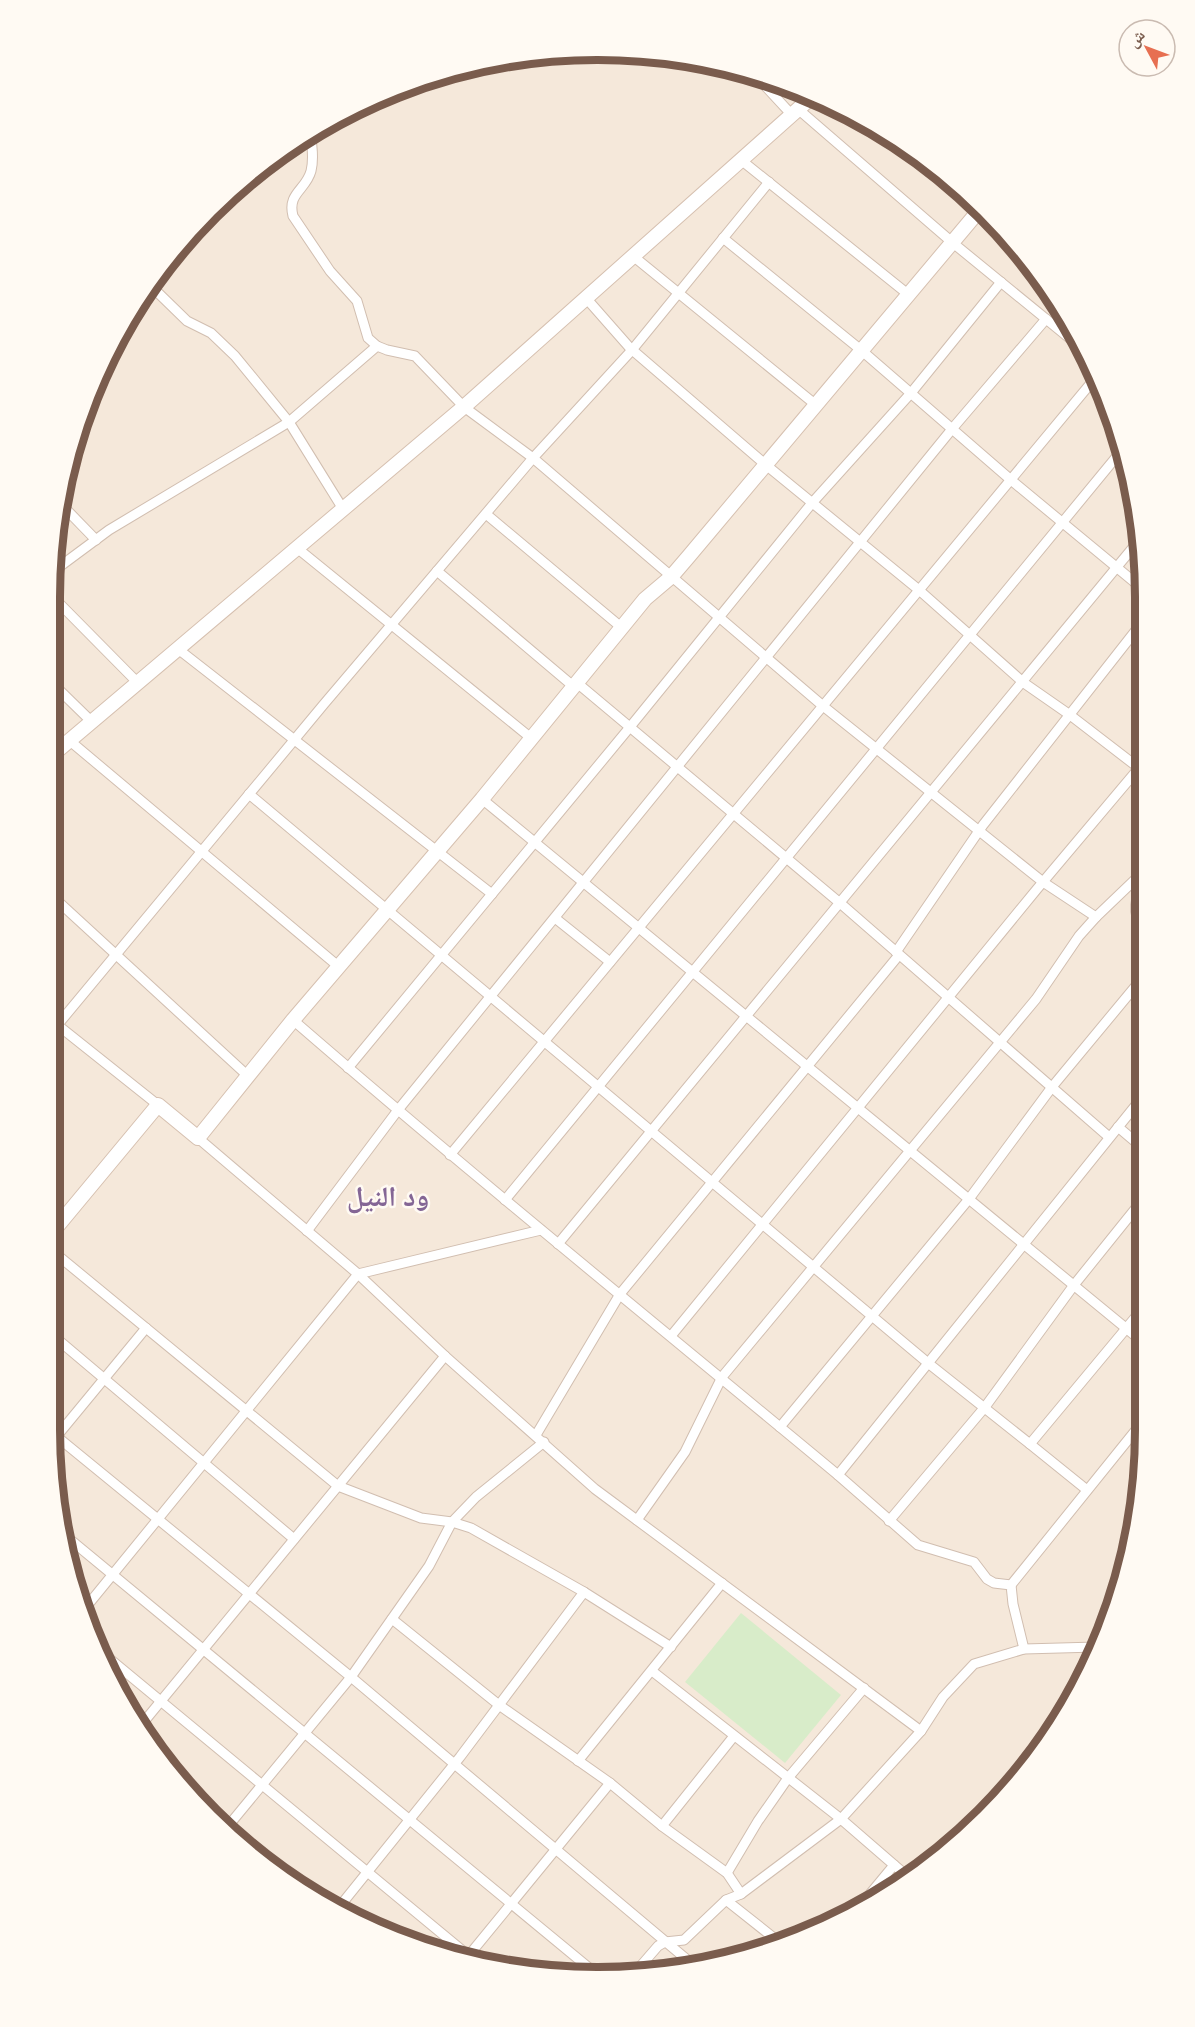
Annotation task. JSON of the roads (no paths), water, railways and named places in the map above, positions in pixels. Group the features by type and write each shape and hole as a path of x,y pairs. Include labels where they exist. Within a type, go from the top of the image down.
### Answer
{"street":[{"path":"770,89 1067,336"},
{"path":"60,749 464,407 806,102"},
{"path":"312,143 311,171 294,196 291,206 293,216 330,271 357,301 368,338 377,346 395,353 415,356 464,407 533,458 876,750 1043,882 1096,917"},
{"path":"741,160 909,295"},
{"path":"60,1015 116,954 533,458 632,350 769,182"},
{"path":"198,1138 338,966 482,799 621,627 645,599 671,577 976,215"},
{"path":"723,238 861,350 1011,480 1135,582"},
{"path":"633,256 816,405"},
{"path":"348,1068 812,503 910,393 1001,282"},
{"path":"156,291 187,321 212,333 235,356 289,422 343,509"},
{"path":"586,298 632,350 766,465 919,590 1022,682 1135,762"},
{"path":"308,1231 398,1110 952,429 1046,319"},
{"path":"61,566 96,540 289,422 377,346"},
{"path":"450,1155 1090,384"},
{"path":"505,1200 1117,457"},
{"path":"67,511 96,540"},
{"path":"486,514 621,627"},
{"path":"297,548 531,738"},
{"path":"558,1244 1132,548"},
{"path":"437,571 787,858 1109,1137"},
{"path":"60,604 138,683"},
{"path":"536,1435 620,1294 898,953 979,832 1135,632"},
{"path":"178,649 492,894"},
{"path":"60,691 92,722"},
{"path":"70,741 338,966"},
{"path":"671,1336 1043,882 1135,777"},
{"path":"249,794 928,1363 1087,1490"},
{"path":"482,799 1135,1336"},
{"path":"637,1520 685,1452 722,1377 1036,999 1079,936 1135,880"},
{"path":"60,903 248,1076"},
{"path":"555,918 610,963"},
{"path":"780,1427 969,1199 1052,1087 1135,987"},
{"path":"293,1020 450,1155 722,1377 918,1545 974,1562 987,1579 994,1583 1011,1585"},
{"path":"60,1027 198,1138 358,1274 445,1356 595,1489 921,1731"},
{"path":"60,1223 158,1105"},
{"path":"838,1475 1135,1106"},
{"path":"1118,1127 1135,1141"},
{"path":"889,1521 985,1407 1074,1285 1135,1209"},
{"path":"89,1603 358,1274 541,1230"},
{"path":"60,1256 338,1486 421,1518 452,1522 471,1528 584,1592 671,1647"},
{"path":"1030,1444 1135,1318"},
{"path":"60,1428 146,1328"},
{"path":"60,1342 294,1539"},
{"path":"146,1720 445,1356"},
{"path":"1024,1649 1013,1604 1011,1585 1135,1431"},
{"path":"231,1823 351,1677 429,1566 452,1522 476,1497 544,1442"},
{"path":"60,1444 351,1677 686,1959"},
{"path":"72,1541 588,1967"},
{"path":"578,1761 722,1583"},
{"path":"343,1903 454,1764 584,1592"},
{"path":"392,1619 499,1706 610,1783 662,1826 727,1873 741,1894"},
{"path":"642,1965 658,1946 665,1942 684,1940 726,1900 741,1894 841,1819 921,1731 943,1697 974,1664 1024,1649 1089,1647"},
{"path":"112,1661 458,1949"},
{"path":"652,1671 841,1819 902,1872"},
{"path":"727,1873 758,1821 788,1779 864,1688"},
{"path":"662,1826 734,1736"},
{"path":"475,1953 511,1904 610,1783"},
{"path":"873,1891 894,1865"},
{"path":"726,1900 773,1937"}],"district":[{"name":"ود النيل","path":"388,1196"}]}
